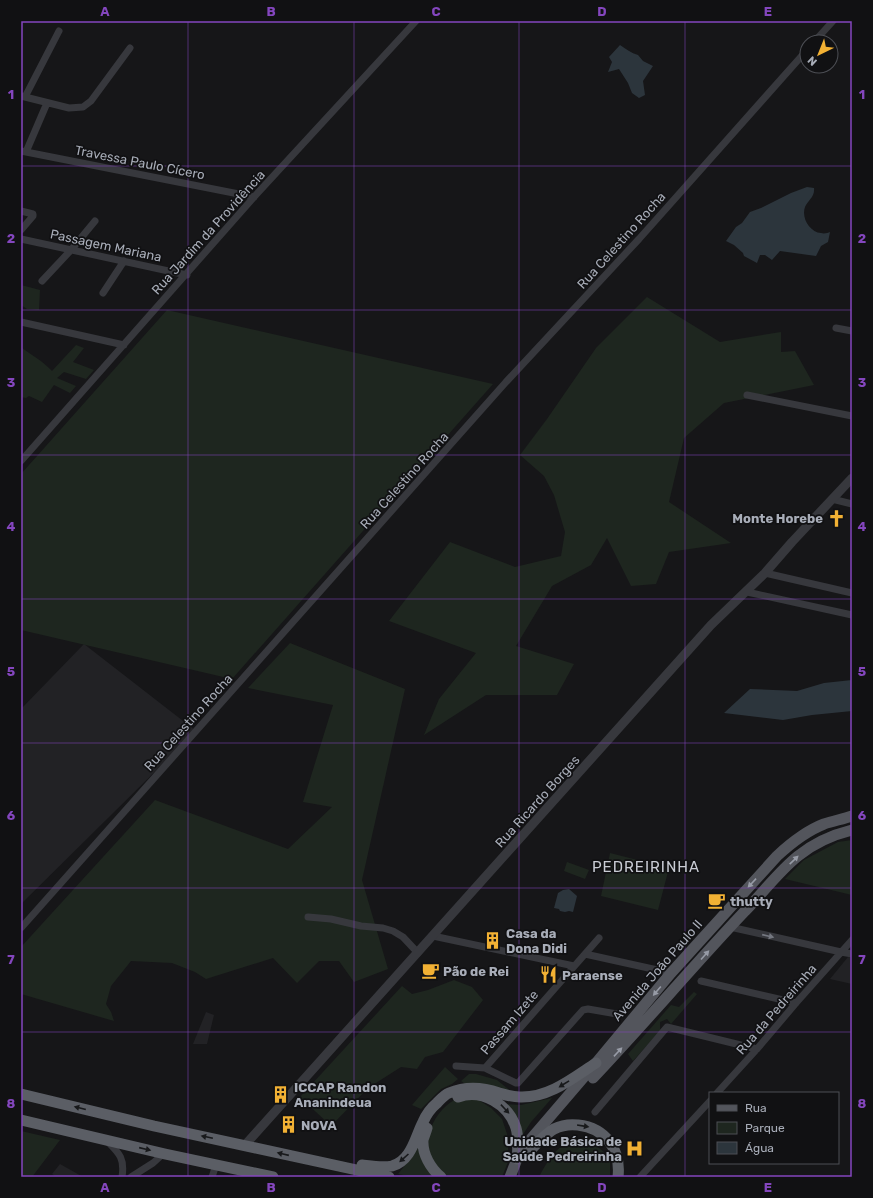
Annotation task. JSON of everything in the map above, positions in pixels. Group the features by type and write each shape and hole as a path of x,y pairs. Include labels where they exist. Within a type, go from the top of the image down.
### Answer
{"highway":[{"path":"304,1159 313,1155 373,1166 392,1166 409,1154 427,1114 448,1094 461,1089 474,1087 507,1096 529,1096 559,1088 596,1063"},
{"path":"21,1094 118,1118 389,1177"},
{"path":"441,1177 430,1164 425,1152 423,1140 430,1121 444,1105 461,1096 482,1096 497,1102 503,1107 513,1120 516,1129 518,1147 522,1156 547,1134 561,1126 571,1124 594,1128 609,1140 616,1154 618,1177"},
{"path":"21,1120 163,1154 273,1177"}],"main road":[{"name":"Avenida João Paulo II","path":"514,1176 530,1140 671,974 777,856 791,843 806,834 823,825 852,816"},
{"name":"Avenida João Paulo II","path":"522,1156 762,892 798,856 819,842 838,833 852,830"}],"street":[{"name":"Rua Jardim da Providência","path":"21,461 187,275 254,197 416,21"},
{"path":"821,34 833,21"},
{"path":"59,31 23,96 69,108 87,106 130,48"},
{"name":"Rua Celestino Rocha","path":"21,928 506,382 639,239 799,59"},
{"path":"24,151 48,103"},
{"name":"Travessa Paulo Cícero","path":"24,151 254,197"},
{"path":"21,230 33,216 33,214 24,212"},
{"path":"42,281 71,250 95,221"},
{"name":"Passagem Mariana","path":"21,239 187,275"},
{"path":"103,293 124,261"},
{"path":"21,322 124,345"},
{"path":"836,328 852,331"},
{"path":"747,395 852,416"},
{"name":"Rua Ricardo Borges","path":"245,1145 711,625 747,592 852,478"},
{"path":"832,499 852,504"},
{"path":"765,573 852,593"},
{"path":"747,592 852,615"},
{"path":"308,917 331,919 393,931 403,937 418,953"},
{"path":"730,928 852,954"},
{"path":"433,936 574,966"},
{"name":"Passam Izete","path":"485,1068 599,938"},
{"name":"Rua da Pedreirinha","path":"718,1092 852,940"},
{"path":"585,954 671,974"},
{"path":"701,981 796,1002"},
{"path":"456,1066 485,1068 516,1083 520,1082 583,1010 588,1009 617,1014"},
{"path":"595,1112 667,1027 757,1049"},
{"path":"640,1177 709,1102"},
{"path":"107,1141 121,1157 123,1168 122,1177"},
{"path":"131,1177 153,1163 163,1154"},
{"path":"212,1177 216,1165"}],"shaded area":[{"path":"84,644 196,731 21,904 21,709"},
{"path":"848,957 852,958 852,984 830,979"},
{"path":"206,1012 214,1015 207,1044 193,1044"},
{"path":"60,1164 83,1177 56,1177 52,1174"}],"green space":[{"path":"21,285 40,290 39,310 27,309 21,305"},
{"path":"647,297 720,342 781,332 781,352 795,351 814,385 724,403 684,438 669,502 731,543 669,552 656,584 631,586 607,538 591,565 552,586 516,646 574,664 557,695 486,695 424,735 439,699 476,653 389,621 450,542 515,567 561,556 565,532 554,495 544,476 520,455 596,348"},
{"path":"167,310 493,384 232,679 21,630 21,474"},
{"path":"76,345 84,348 73,362 94,370 86,379 64,372 57,378 76,386 70,393 54,385 42,402 29,396 26,398 21,397 21,347 52,371"},
{"path":"290,643 405,689 362,880 388,969 354,982 339,961 319,961 297,983 273,958 206,979 195,972 172,963 131,961 111,986 106,1004 114,1021 21,994 21,947 155,800 288,849 332,807 303,802 333,705 248,688"},
{"path":"852,840 852,895 785,879 804,860 838,842"},
{"path":"610,853 669,868 658,910 601,896"},
{"path":"567,862 589,870 585,879 564,871"},
{"path":"454,980 472,987 483,1000 443,1052 425,1057 417,1069 401,1067 368,1088 331,1126 300,1097 402,986 412,994 428,990"},
{"path":"694,992 697,994 671,1024 667,1019 660,1022 660,1031 633,1061 628,1054 671,1005 679,1007"},
{"path":"445,1067 458,1079 452,1084 441,1089 421,1109 412,1105"},
{"path":"469,1074 476,1074 497,1080 513,1093 465,1084 461,1081"},
{"path":"461,1096 477,1099 491,1108 502,1119 508,1137 508,1162 502,1177 448,1177 433,1164 429,1155 428,1147 428,1140 432,1125 446,1106"},
{"path":"552,1098 531,1122 522,1136 505,1104 521,1105"},
{"path":"21,1131 60,1140 32,1177 21,1177"},
{"path":"422,1139 437,1177 413,1177 398,1174 410,1159"},
{"path":"573,1140 593,1143 605,1153 610,1160 610,1177 539,1177 557,1150"}],"water":[{"path":"620,45 638,55 643,61 653,66 643,81 645,95 639,98 632,93 628,83 619,69 608,72 612,62 609,57"},
{"path":"807,187 814,188 814,191 804,211 807,224 817,232 830,232 828,242 821,246 816,256 780,251 772,260 765,255 760,255 757,263 744,256 743,253 734,245 726,241 736,227 742,223 750,212"},
{"path":"852,680 852,711 812,715 783,720 724,713 750,689 797,691 824,683"},
{"path":"569,889 577,896 573,912 560,911 559,909 554,908 558,893"}],"place":[{"name":"Monte Horebe","path":"836,518"},
{"name":"thutty","path":"717,901"},
{"name":"Casa da Dona Didi","path":"493,940"},
{"name":"Pão de Rei","path":"430,971"},
{"name":"Paraense","path":"549,975"},
{"name":"ICCAP Randon Ananindeua","path":"281,1094"},
{"name":"NOVA","path":"288,1125"},
{"name":"Unidade Básica de Saúde Pedreirinha","path":"635,1148"}],"district":[{"name":"PEDREIRINHA","path":"646,867"}]}
